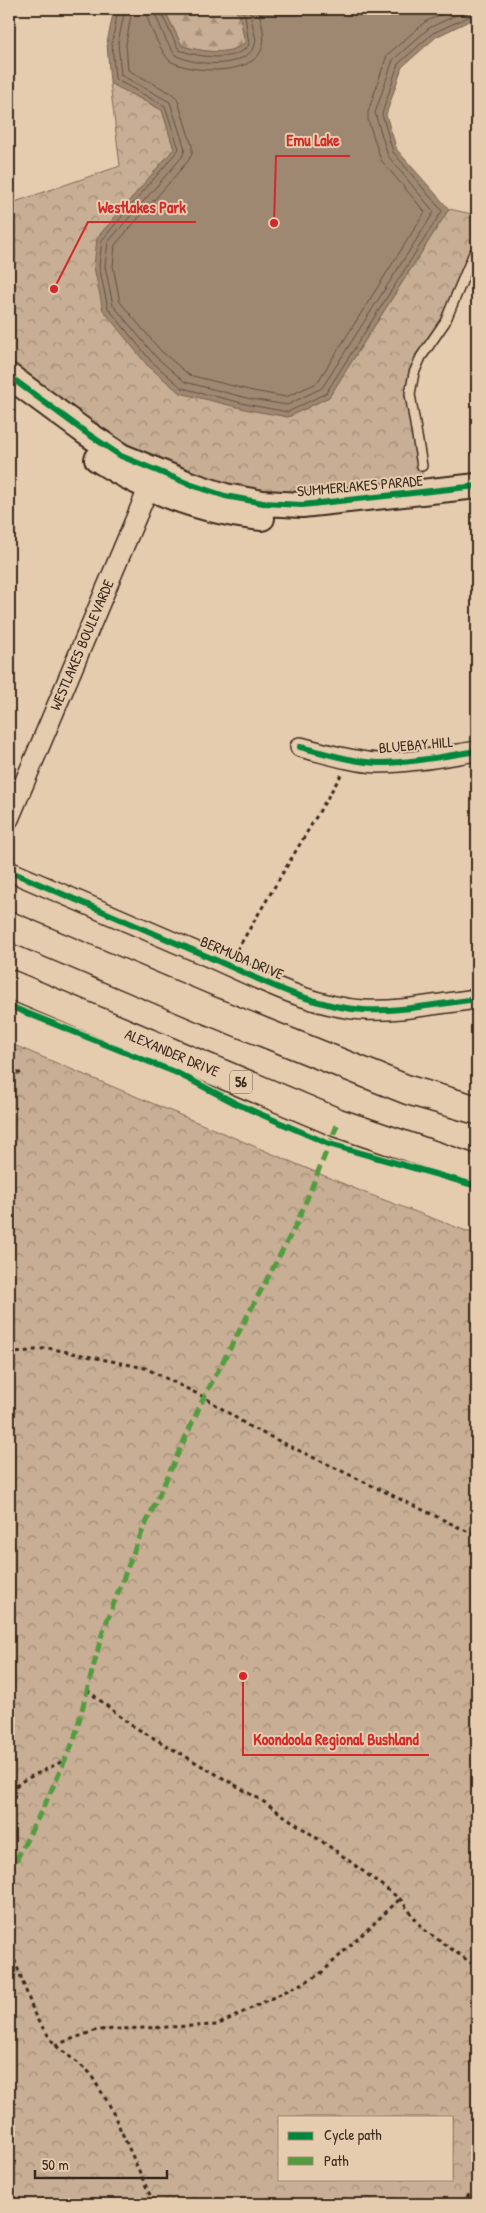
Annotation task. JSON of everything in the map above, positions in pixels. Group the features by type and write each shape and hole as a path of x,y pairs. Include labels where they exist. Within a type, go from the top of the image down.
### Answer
{"main road":[{"path":"9,926 203,1008 399,1086 477,1110"},
{"name":"ALEXANDER DRIVE","path":"9,984 338,1123 477,1170"}],"street":[{"name":"SUMMERLAKES PARADE","path":"9,376 92,437 122,456 152,480 198,507 242,516 309,520 373,511 477,501"},
{"name":"SUMMERLAKES PARADE","path":"9,394 79,447 114,470 225,496 263,503 302,505 477,486"},
{"name":"WESTLAKES BOULEVARDE","path":"9,819 152,480"},
{"name":"BLUEBAY HILL","path":"300,747 348,759 378,763 418,760 477,751"},
{"name":"BERMUDA DRIVE","path":"9,871 305,997 347,1008 365,1010 397,1009 477,999"}],"lane":[{"path":"422,466 410,394 414,372 421,357 445,322 477,250"}],"path":[{"path":"227,965 344,770 348,759"},
{"path":"9,1073 21,1072"},
{"path":"9,1354 48,1348 145,1368 204,1397 250,1427 477,1536"},
{"path":"87,1690 131,1725 261,1800 336,1851 400,1899 423,1929 477,1967"},
{"path":"9,1791 24,1780 65,1760"},
{"path":"9,1854 16,1860"},
{"path":"55,2045 98,2030 217,2025 319,1975 400,1899"},
{"path":"9,1945 36,2018 55,2045 90,2072 109,2104 154,2204"},
{"path":"462,2204 477,2188"}],"green space":[{"path":"164,9 234,9 240,16 245,43 230,50 214,52 182,46"},
{"path":"110,83 162,110 174,149 97,238 180,392 288,417 329,397 449,209 477,215 477,251 445,322 421,357 410,394 422,466 422,492 302,505 189,484 9,373 9,204 120,166"},
{"path":"9,1043 363,1192 477,1235 477,2204 9,2204"}],"water":[{"path":"114,9 164,9 182,46 214,52 230,50 245,43 240,16 234,9 477,9 477,17 436,37 402,67 386,115 397,150 449,209 329,397 288,417 249,410 180,393 147,365 103,310 94,267 97,238 174,149 162,110 110,83 107,43"}],"marked path":[{"path":"9,1874 46,1802 74,1740 102,1634 137,1543 204,1397 297,1223 338,1123"}],"cycle path":[{"path":"9,376 121,456 189,484 225,496 263,503 302,505 477,486"},
{"path":"300,747 348,759 378,763 415,761 477,751"},
{"path":"9,871 267,983 324,1004 344,1008 378,1010 477,999"},
{"path":"9,1006 177,1073 235,1103 329,1144 477,1186"}],"place":[{"name":"Emu Lake","path":"274,223"},
{"name":"Westlakes Park","path":"54,289"},
{"name":"Koondoola Regional Bushland","path":"243,1676"}]}
